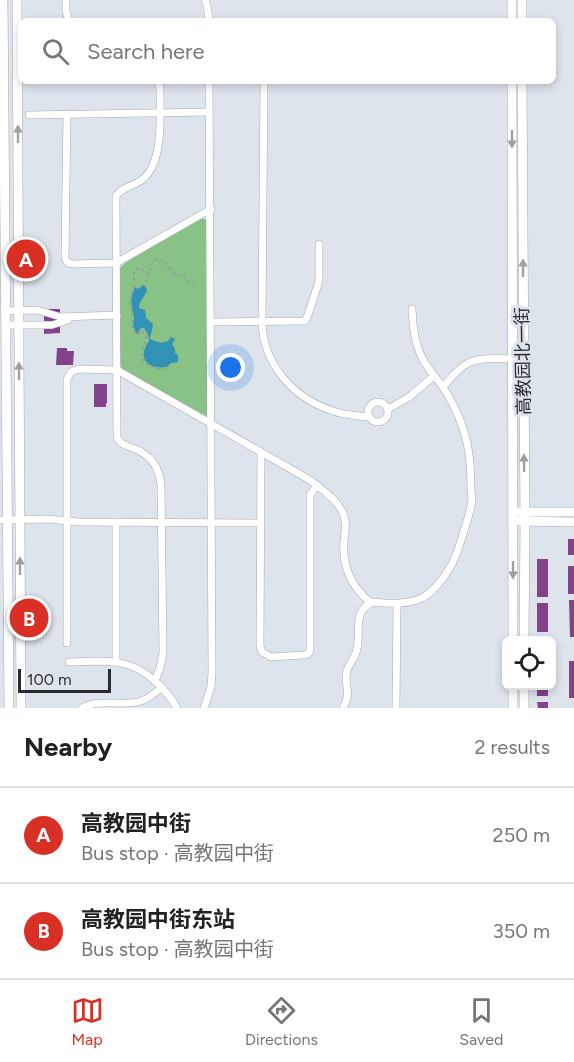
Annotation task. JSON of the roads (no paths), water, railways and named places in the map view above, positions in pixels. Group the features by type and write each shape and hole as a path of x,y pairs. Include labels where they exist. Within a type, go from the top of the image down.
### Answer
{"main road":[{"path":"3,0 2,173 6,311 3,520 9,708"},
{"path":"17,0 21,708"},
{"path":"512,0 512,18"},
{"path":"522,0 522,18"},
{"name":"高教园北一街","path":"512,84 513,636"},
{"name":"高教园北一街","path":"522,84 524,636"},
{"path":"514,517 574,512"},
{"path":"525,516 574,522"},
{"path":"513,690 513,708"},
{"path":"524,690 524,708"}],"street":[{"path":"66,0 68,18"},
{"path":"207,2 209,18"},
{"path":"155,681 163,653 161,481 153,462 143,453 118,440 116,196 120,190 142,180 152,167 159,148 159,84"},
{"path":"204,708 212,680 209,84"},
{"path":"264,84 263,339 269,356 291,386 330,410 369,417 375,421 381,421 387,417 388,409 381,401 374,402 369,406 369,417"},
{"path":"29,115 209,112"},
{"path":"67,114 66,260 68,263 116,263 211,209"},
{"path":"2,173 19,172"},
{"path":"211,322 302,322 307,319 320,278 319,244"},
{"path":"67,643 67,377 78,369 117,370 317,485 335,501 342,511 345,522 346,568 356,588 370,602 397,604 412,602 433,590 444,577 458,550 472,500 471,464 468,445 458,416 443,387 425,363 418,347 412,309"},
{"path":"6,311 41,311 61,317 117,317"},
{"path":"6,325 52,325 67,320 117,317"},
{"path":"443,387 461,368 472,361 513,359"},
{"path":"388,409 409,397 434,376"},
{"path":"261,452 260,649 263,654 271,657 306,655 310,648 310,495 317,485"},
{"path":"3,520 261,523"},
{"path":"116,522 116,662"},
{"path":"343,708 348,694 347,670 358,648 360,618 364,608 370,602"},
{"path":"396,708 397,604"},
{"path":"69,662 116,662 138,669 155,681 177,708"},
{"path":"81,708 94,704 142,701 161,688"}],"water":[{"path":"143,285 147,290 139,308 145,310 146,318 153,324 150,339 161,343 168,341 171,337 175,339 172,344 178,355 178,362 171,363 167,367 155,367 146,362 144,353 149,341 148,335 144,328 141,328 137,334 133,326 131,298 135,287 138,289"}],"place":[{"name":"高教园中街","path":"26,259"},
{"name":"高教园中街东站","path":"29,618"}]}
